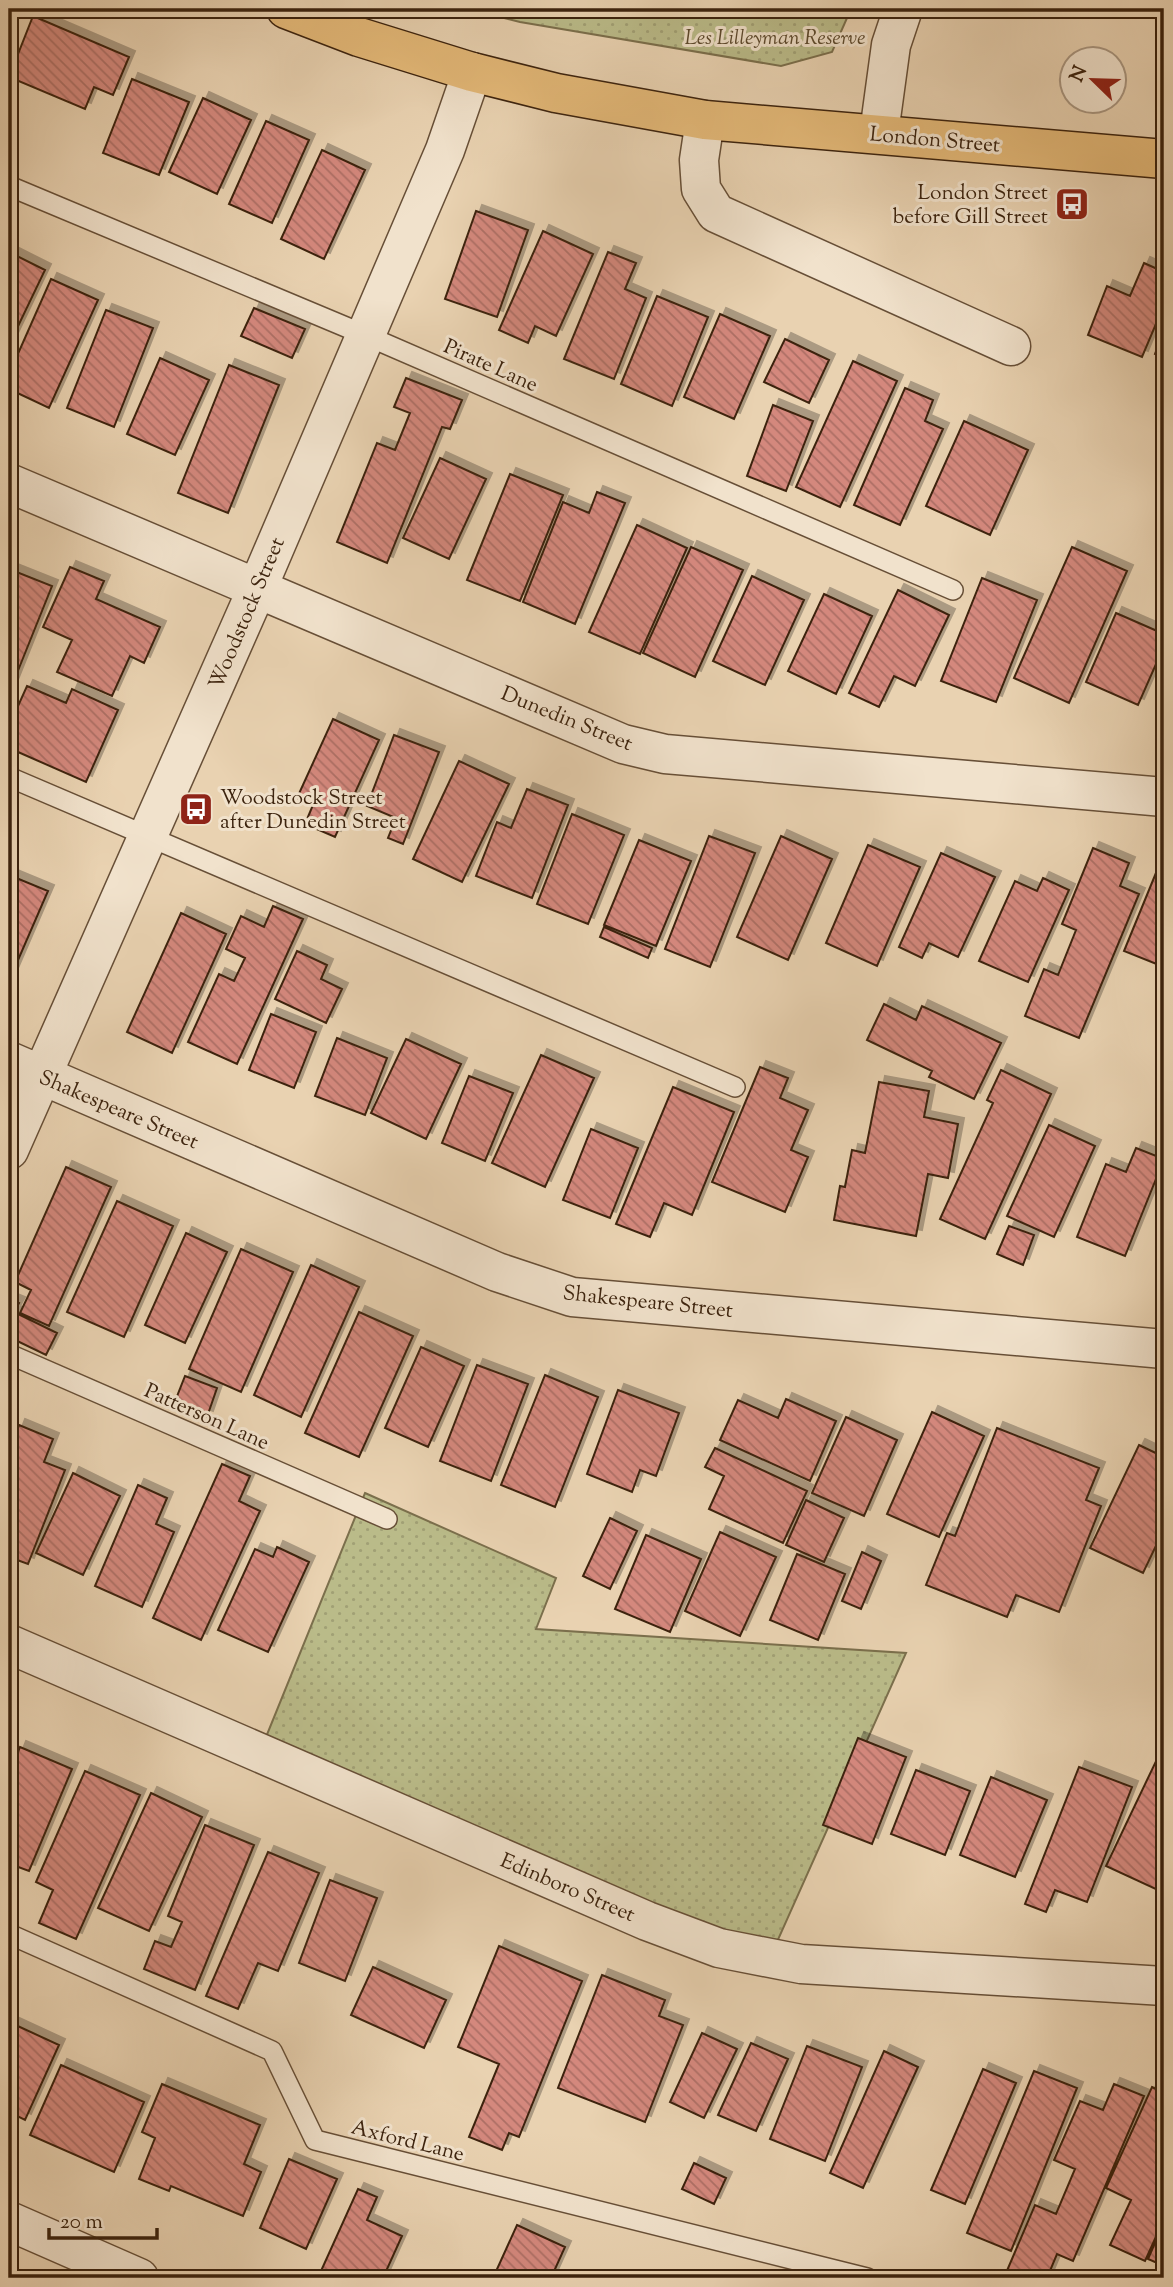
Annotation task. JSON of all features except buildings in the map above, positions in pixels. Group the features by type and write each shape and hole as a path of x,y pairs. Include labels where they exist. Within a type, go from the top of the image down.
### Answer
{"main road":[{"name":"London Street","path":"286,9 359,37 472,72 556,93 705,120 1164,159"}],"street":[{"path":"879,133 891,45 903,9"},
{"name":"Woodstock Street","path":"9,1150 25,1068 149,836 445,150 472,72"},
{"path":"705,120 699,160 701,188 716,213 1011,346"},
{"name":"Dunedin Street","path":"9,483 623,744 665,754 1164,797"},
{"name":"Shakespeare Street","path":"25,1068 497,1272 572,1297 1164,1349"},
{"name":"Edinboro Street","path":"9,1644 648,1921 719,1948 802,1964 1164,1986"},
{"path":"9,2221 139,2278"}],"lane":[{"name":"Pirate Lane","path":"9,186 365,335 953,590"},
{"path":"9,777 735,1087"},
{"name":"Patterson Lane","path":"9,1354 387,1519"},
{"name":"Axford Lane","path":"9,1934 272,2051 314,2140 867,2278"}],"green space":[{"name":"Les Lilleyman Reserve","path":"468,9 851,9 832,52 781,66 520,22"},
{"path":"365,1493 556,1578 536,1629 906,1653 777,1942 705,1929 266,1737"}],"place":[{"name":"London Street before Gill Street","path":"1072,204"},
{"name":"Woodstock Street after Dunedin Street","path":"196,809"}]}
